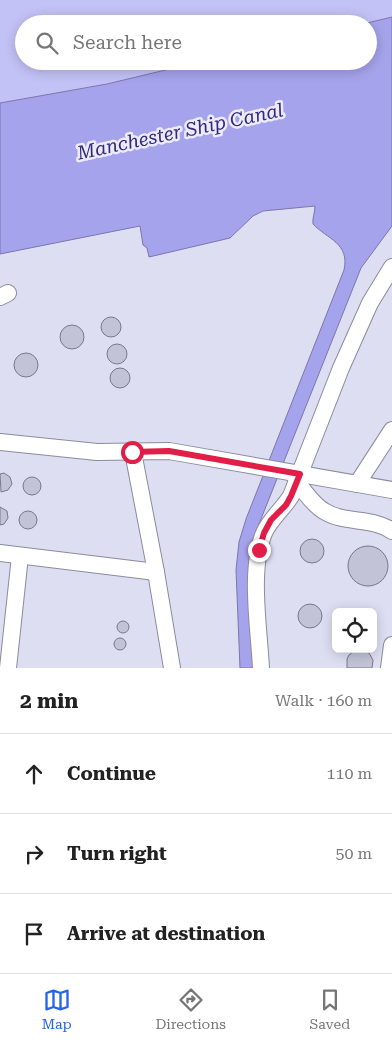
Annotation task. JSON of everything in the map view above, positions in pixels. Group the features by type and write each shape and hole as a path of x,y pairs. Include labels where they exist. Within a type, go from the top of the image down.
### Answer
{"lane":[{"path":"261,668 256,574 259,550 264,533 271,520 286,505 291,496 297,476 359,327 370,303 392,268"},
{"path":"357,484 392,430"},
{"path":"0,442 96,452 169,451 257,465 297,476 392,490"},
{"path":"132,452 156,572 172,668"},
{"path":"297,476 322,510 334,516 377,524 387,527 392,531"},
{"path":"0,554 156,572"},
{"path":"8,668 20,556"},
{"path":"390,668 392,645"}],"shaded area":[{"path":"0,0 392,0 392,17 377,21 377,15 15,15 15,70 165,70 107,84 0,103"}],"water":[{"name":"Manchester Ship Canal","path":"392,17 392,226 361,268 259,524 254,544 255,668 240,668 236,570 239,542 246,519 344,270 344,254 336,242 313,224 315,206 263,211 253,216 230,238 149,257 147,248 143,245 140,226 0,254 0,103 107,84 165,70 377,70 377,21"}],"building":[{"path":"111,317 118,320 121,327 118,334 111,337 104,334 101,327 104,320"},
{"path":"72,325 81,328 84,337 81,346 72,349 63,346 60,337 63,328"},
{"path":"117,344 124,347 127,354 124,361 117,364 110,361 107,354 110,347"},
{"path":"21,353 31,353 38,360 38,370 31,377 21,377 14,370 14,360"},
{"path":"120,368 127,371 130,378 127,385 120,388 113,385 110,378 113,371"},
{"path":"4,473 10,477 12,484 8,490 1,492 0,474"},
{"path":"32,477 38,480 41,486 38,492 32,495 26,492 23,486 26,480"},
{"path":"0,507 7,511 8,518 4,524 0,525"},
{"path":"28,511 34,514 37,520 34,526 28,529 22,526 19,520 22,514"},
{"path":"312,539 320,543 324,551 320,559 312,563 304,559 300,551 304,543"},
{"path":"364,546 372,546 379,549 385,555 388,566 385,577 379,583 372,586 364,586 357,583 351,577 348,570 348,562 351,555 357,549"},
{"path":"310,604 318,608 322,616 318,624 310,628 302,624 298,616 302,608"},
{"path":"123,621 129,627 123,633 117,627"},
{"path":"120,638 126,644 120,650 114,644"},
{"path":"352,653 369,653 373,660 372,668 347,668 349,655"}],"route":[{"path":"132,452 169,451 300,474 286,505 271,520 264,533 259,550"}]}
